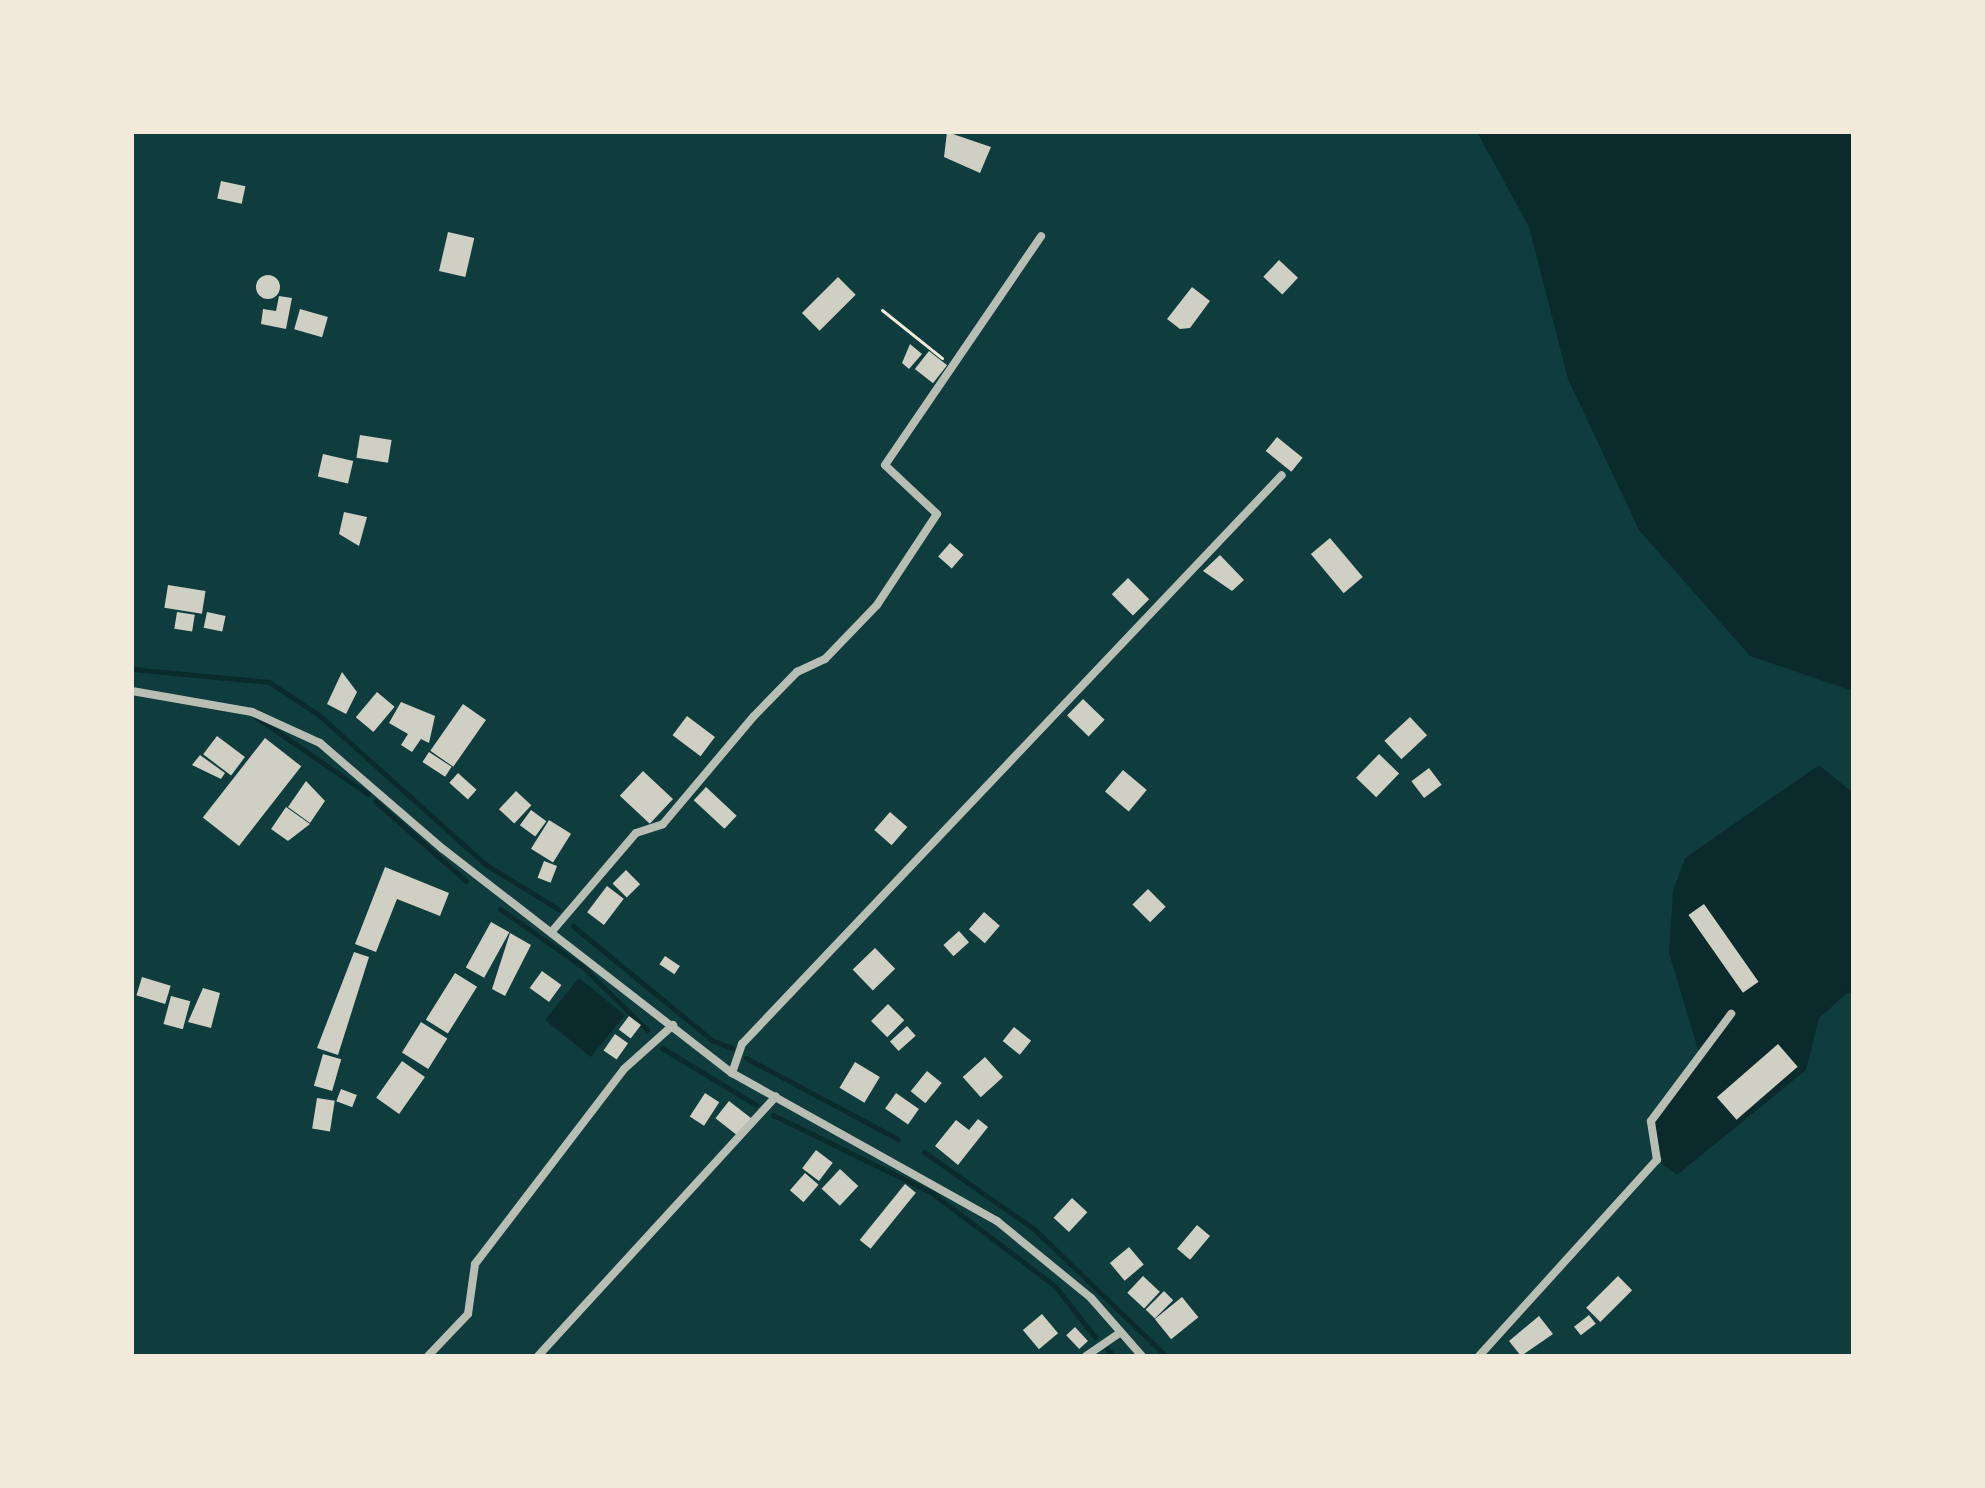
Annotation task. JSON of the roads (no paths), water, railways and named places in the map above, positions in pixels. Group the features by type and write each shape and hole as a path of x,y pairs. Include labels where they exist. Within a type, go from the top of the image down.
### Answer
{"street":[{"path":"554,929 636,833 663,824 754,716 797,672 825,659 877,605 937,514 885,465 956,366 1041,236"},
{"path":"732,1073 742,1044 1282,475"},
{"path":"132,691 199,698 288,724 554,929 732,1073 997,1221 1121,1332 1142,1356"},
{"path":"1479,1356 1657,1160 1651,1121 1731,1014"},
{"path":"428,1356 468,1314 475,1264 624,1069 673,1025"},
{"path":"538,1356 776,1096"},
{"path":"1086,1356 1121,1332"}],"water":[{"path":"1477,132 1853,132 1853,691 1750,656 1639,530 1568,379 1529,227"},
{"path":"1819,765 1853,793 1853,988 1819,1018 1806,1070 1677,1175 1657,1160 1651,1121 1700,1056 1669,953 1673,891 1685,858"},
{"path":"579,978 625,1015 591,1057 545,1020"}],"waterway":[{"path":"132,669 269,682 319,715 485,864 558,909"},
{"path":"256,717 368,794"},
{"path":"375,801 466,881"},
{"path":"500,909 583,967 647,1030"},
{"path":"573,926 713,1041 732,1048"},
{"path":"1847,990 1853,988"},
{"path":"662,1048 756,1105"},
{"path":"746,1058 898,1139"},
{"path":"773,1115 932,1193 1055,1286 1095,1337"},
{"path":"924,1152 1034,1229 1166,1356"},
{"path":"1107,1349 1114,1356"}]}
